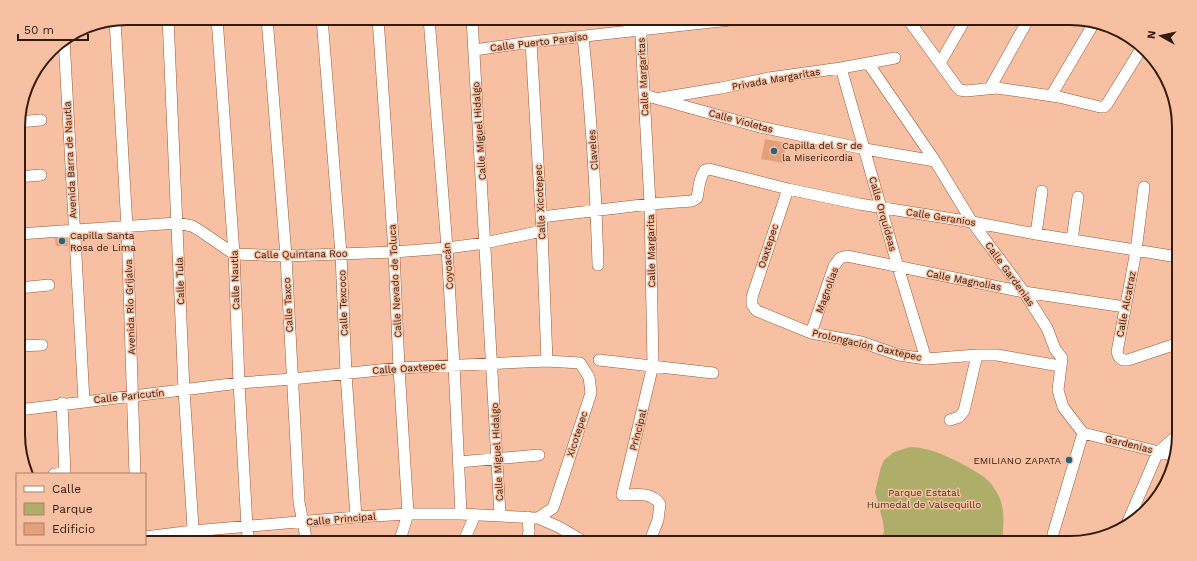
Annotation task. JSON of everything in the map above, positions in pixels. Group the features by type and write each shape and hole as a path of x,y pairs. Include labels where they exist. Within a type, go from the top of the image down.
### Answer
{"street":[{"name":"Calle Tula","path":"168,25 184,390 193,536"},
{"name":"Calle Nautla","path":"218,25 234,254 239,383 249,536"},
{"name":"Calle Taxco","path":"268,25 286,256 299,502 306,536"},
{"name":"Calle Texcoco","path":"323,25 341,254 346,374 356,516"},
{"name":"Calle Nevado de Toluca","path":"378,25 394,252 408,514 402,536"},
{"name":"Coyoacán","path":"430,25 447,248 461,514"},
{"name":"Calle Miguel Hidalgo","path":"472,25 486,243 500,515"},
{"name":"Calle Margaritas","path":"640,25 645,137"},
{"name":"Calle Puerto Paraíso","path":"474,50 531,42 685,25"},
{"path":"912,25 960,90 966,91 997,88 1051,96 1100,107 1104,107 1107,104 1138,51"},
{"path":"940,63 962,25"},
{"path":"990,88 1025,25"},
{"name":"Avenida Río Grijalva","path":"115,26 127,227 135,473"},
{"path":"1051,96 1091,27"},
{"name":"Claveles","path":"583,36 590,107 597,210 598,265"},
{"name":"Calle Xicotepec","path":"531,42 542,231 547,362"},
{"name":"Avenida Barra de Nautla","path":"64,47 84,401"},
{"name":"Privada Margaritas","path":"656,98 895,58"},
{"name":"Calle Gardenias","path":"868,63 935,161 972,222 1024,292 1047,328 1055,349 1062,358 1058,390 1063,407 1082,433"},
{"name":"Calle Orquídeas","path":"841,68 865,149 880,207 926,359"},
{"name":"Calle Violetas","path":"644,95 760,127 865,149 935,161"},
{"path":"25,121 41,120"},
{"name":"Calle Margarita","path":"645,137 650,204 653,365"},
{"name":"Calle Geranios","path":"650,204 692,201 698,198 699,183 705,170 709,169 859,204 1172,256"},
{"path":"25,176 41,175"},
{"name":"Calle Alcatraz","path":"1144,187 1136,251 1117,352 1118,357 1123,360 1128,360 1172,345"},
{"name":"Oaxtepec","path":"752,305 752,298 788,188"},
{"path":"1036,234 1042,191"},
{"path":"1072,240 1078,197"},
{"path":"541,217 650,204"},
{"path":"25,234 177,223 192,226 200,230 234,254"},
{"name":"Calle Quintana Roo","path":"234,254 286,256 394,252 486,243 542,231"},
{"name":"Magnolias","path":"811,333 834,266 840,258 847,256 898,267"},
{"name":"Calle Magnolias","path":"898,267 1024,292 1125,307"},
{"path":"25,287 49,285"},
{"name":"Prolongación Oaxtepec","path":"752,305 757,311 811,333 861,342 899,355 926,359 997,355 1060,366"},
{"path":"25,346 42,345"},
{"path":"950,420 959,417 964,411 977,355"},
{"path":"599,360 713,373"},
{"name":"Calle Oaxtepec","path":"239,383 399,368 580,362"},
{"name":"Xicotepec","path":"533,517 553,508 591,392 589,377 580,362"},
{"name":"Principal","path":"652,536 658,520 660,504 655,498 650,496 622,495 653,365"},
{"name":"Calle Paricutín","path":"25,409 239,383"},
{"path":"62,404 65,473"},
{"path":"1053,534 1082,433"},
{"name":"Gardenias","path":"1082,433 1170,455"},
{"path":"1130,517 1158,452 1172,440"},
{"path":"458,462 539,455"},
{"name":"Calle Principal","path":"153,536 356,516 408,514 461,514 533,517 559,527 574,536"},
{"path":"466,536 475,515"},
{"path":"529,536 533,517"}],"green space":[{"name":"Parque Estatal Humedal de Valsequillo","path":"910,447 929,450 948,457 984,477 994,488 1000,499 1003,512 1002,536 883,536 883,522 875,492 884,460 894,452"}],"building":[{"name":"Capilla del Sr de la Misericordia","path":"765,139 786,143 783,163 761,159"},
{"name":"Capilla Santa Rosa de Lima","path":"55,238 68,238 68,246 56,246"}],"place":[{"name":"Capilla del Sr de la Misericordia","path":"774,151"},
{"name":"Capilla Santa Rosa de Lima","path":"62,241"},
{"name":"EMILIANO ZAPATA","path":"1069,460"}]}
